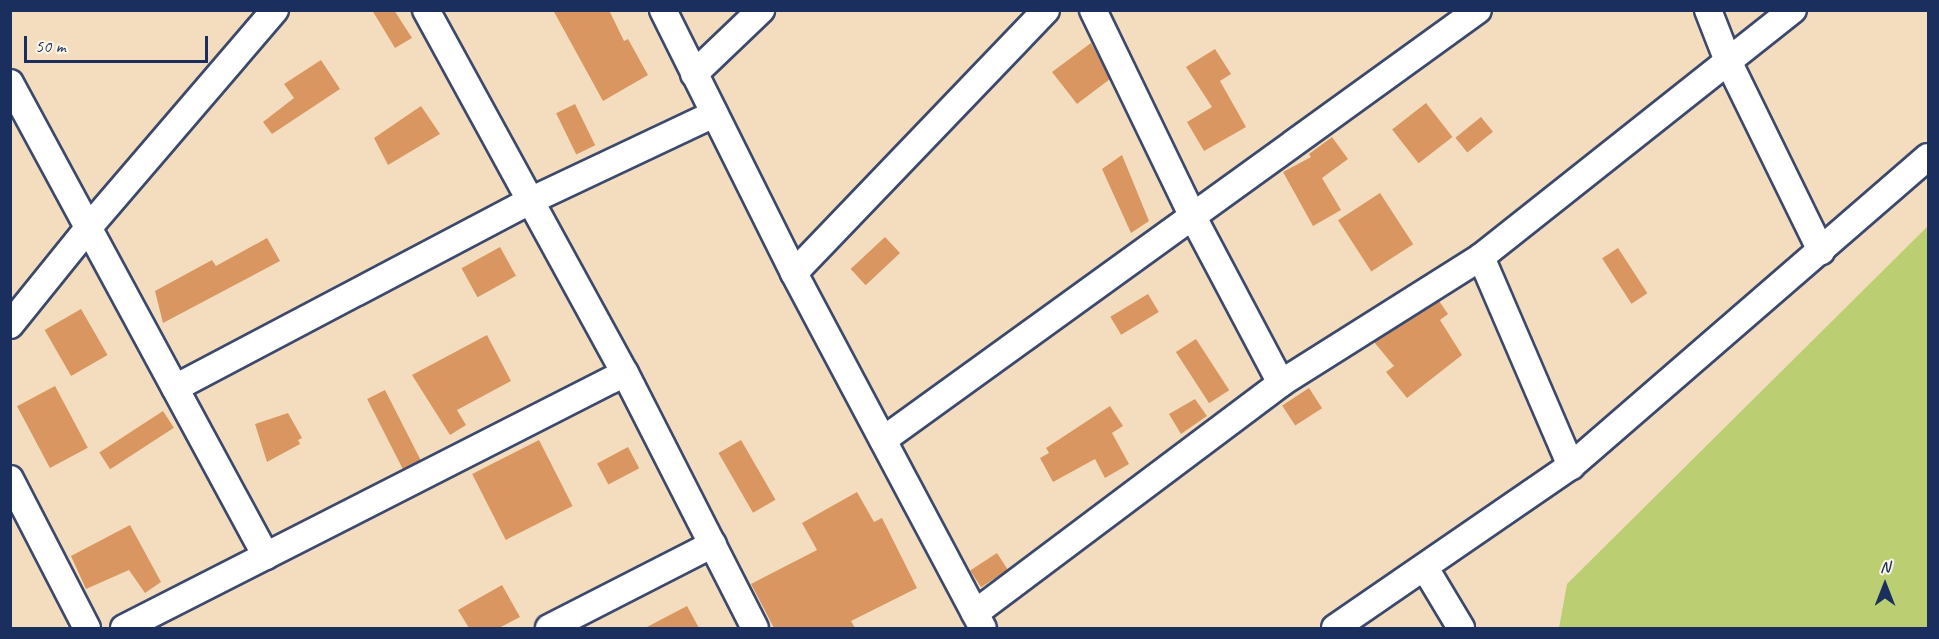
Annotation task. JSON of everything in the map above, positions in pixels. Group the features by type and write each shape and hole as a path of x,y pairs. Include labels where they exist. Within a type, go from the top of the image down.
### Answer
{"street":[{"path":"10,325 89,227 275,10"},
{"path":"426,10 624,373 755,628"},
{"path":"663,10 794,273 979,621 1281,383 1481,258 1793,10"},
{"path":"694,74 761,10"},
{"path":"794,273 1046,10"},
{"path":"1093,10 1193,217 1281,383"},
{"path":"883,440 1478,10"},
{"path":"1708,10 1728,61 1821,251"},
{"path":"10,83 266,556"},
{"path":"175,388 530,201 714,114"},
{"path":"1335,628 1570,466 1929,157"},
{"path":"1481,258 1570,466"},
{"path":"124,628 624,373"},
{"path":"10,479 87,628"},
{"path":"549,628 713,544"},
{"path":"1425,568 1461,628"}],"green space":[{"path":"1928,226 1928,628 1559,628 1567,584"}],"building":[{"path":"372,10 394,10 412,38 395,48"},
{"path":"553,10 609,10 624,41 628,39 648,75 603,101"},
{"path":"1091,43 1110,79 1077,104 1052,72"},
{"path":"1215,49 1231,74 1220,81 1246,127 1204,151 1187,122 1212,107 1186,67"},
{"path":"321,60 340,89 272,134 263,122 294,98 284,84"},
{"path":"1426,103 1452,137 1419,163 1392,129"},
{"path":"575,104 595,145 576,155 556,113"},
{"path":"421,106 440,134 388,165 374,138"},
{"path":"1481,117 1493,132 1467,153 1455,138"},
{"path":"1332,137 1348,159 1322,178 1341,210 1313,226 1283,172 1311,157 1309,154"},
{"path":"1122,155 1149,221 1131,233 1102,169"},
{"path":"1380,193 1413,244 1371,271 1338,220"},
{"path":"885,237 900,253 866,285 851,269"},
{"path":"267,238 280,261 163,323 155,291 212,260 216,266"},
{"path":"500,247 516,276 478,297 462,268"},
{"path":"1618,248 1647,293 1631,304 1602,258"},
{"path":"1148,294 1159,312 1121,335 1110,317"},
{"path":"1439,301 1448,314 1440,320 1462,355 1407,398 1386,372 1394,366 1374,342"},
{"path":"81,309 108,355 71,376 45,330"},
{"path":"487,335 511,381 457,410 466,425 450,435 412,375"},
{"path":"1196,339 1229,390 1209,403 1176,352"},
{"path":"55,386 88,448 50,468 17,406"},
{"path":"1309,388 1322,408 1295,426 1282,405"},
{"path":"385,390 421,460 403,469 367,399"},
{"path":"1195,399 1207,416 1181,434 1169,414"},
{"path":"1110,406 1123,426 1112,433 1129,464 1105,478 1095,459 1053,482 1040,458 1049,453 1046,448"},
{"path":"163,411 174,428 110,469 99,452"},
{"path":"288,413 302,438 298,440 300,444 267,462 255,424"},
{"path":"539,440 573,506 506,540 472,474"},
{"path":"741,440 776,500 753,513 718,453"},
{"path":"628,447 639,468 608,485 597,463"},
{"path":"857,492 874,522 882,518 917,588 851,621 855,628 774,628 751,584 817,550 802,523"},
{"path":"130,525 161,582 145,593 129,570 86,589 71,556"},
{"path":"997,553 1008,570 981,587 970,570"},
{"path":"502,585 520,617 499,628 469,628 458,610"},
{"path":"687,606 699,628 645,628"}]}
